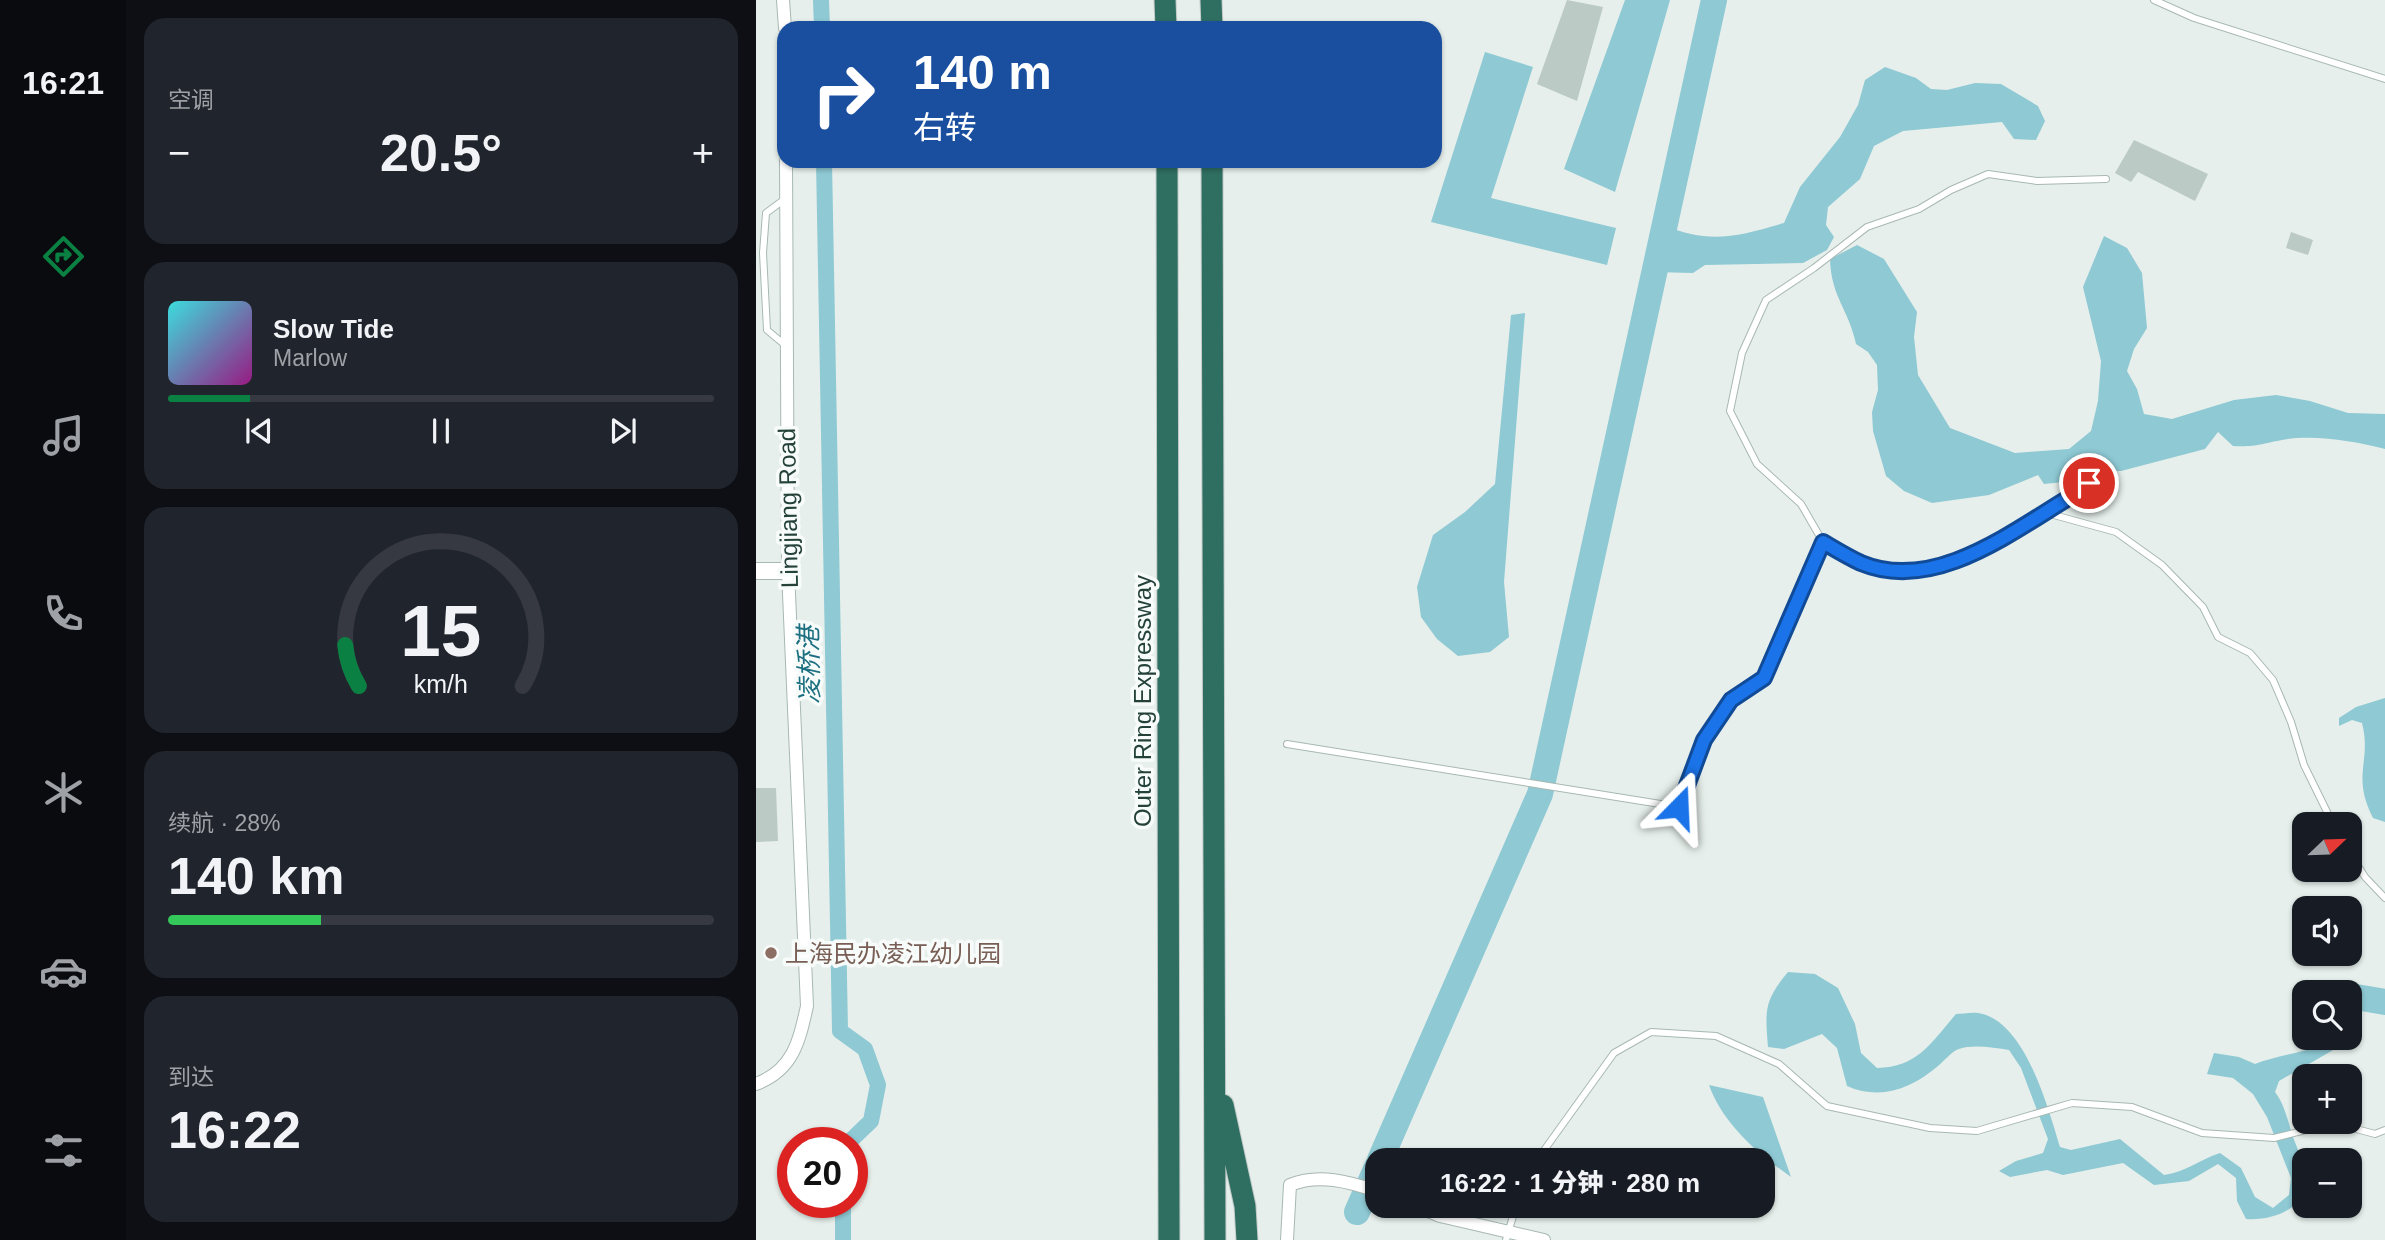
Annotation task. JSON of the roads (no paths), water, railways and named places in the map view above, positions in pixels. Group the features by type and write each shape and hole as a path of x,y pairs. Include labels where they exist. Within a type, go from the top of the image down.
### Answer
{"highway":[{"path":"1165,0 1166,21"},
{"path":"1211,0 1212,21"},
{"name":"Outer Ring Expressway","path":"1167,168 1169,1240"},
{"path":"1212,168 1215,1240"},
{"path":"1158,1240 1169,1053"},
{"path":"1214,1065 1245,1206 1247,1240"}],"street":[{"path":"783,0 784,21"},
{"name":"Lingjiang Road","path":"756,1084 786,1066 799,1046 807,1006 788,571 786,168"},
{"path":"756,571 788,571"},
{"path":"1287,1240 1290,1185 1299,1181 1340,1179 1365,1187"},
{"path":"1447,1218 1507,1236 1544,1240"}],"lane":[{"path":"2154,0 2194,18 2385,79"},
{"path":"2104,471 2075,494 1945,566 1894,570 1862,563 1823,542 1801,504 1757,464 1730,411 1742,353 1766,300 1814,268 1867,227 1919,209 1951,190 1988,174 2037,181 2106,179"},
{"path":"786,198 766,213 764,253 767,330 787,346"},
{"path":"2043,512 2116,532 2162,565 2203,607 2218,637 2250,653 2273,680 2291,722 2304,765 2327,812"},
{"path":"1287,744 1679,807 1704,740 1731,700 1764,678 1823,542"},
{"path":"2362,872 2385,898"},
{"path":"1546,1148 1614,1054 1651,1032 1716,1036 1779,1063 1827,1106 1930,1128 1977,1131 2072,1103 2132,1107 2202,1132 2274,1138 2334,1123 2375,1134 2385,1130"},
{"path":"1507,1236 1512,1218"}],"water":[{"path":"1625,0 1670,0 1615,192 1564,169"},
{"path":"1485,52 1533,67 1491,198 1616,228 1607,265 1431,222"},
{"path":"1885,67 1916,78 1931,89 1947,90 1975,83 2001,84 2038,106 2045,121 2036,140 2014,139 2002,122 1903,131 1874,146 1860,179 1828,207 1826,225 1834,237 1827,250 1803,263 1705,265 1693,273 1654,272 1664,225 1710,237 1738,235 1784,223 1800,187 1840,137 1858,105 1865,80"},
{"path":"2104,236 2127,248 2142,273 2147,328 2134,349 2127,371 2137,389 2144,414 2172,419 2234,400 2276,395 2310,401 2348,413 2385,414 2385,449 2320,438 2294,438 2253,446 2233,446 2218,432 2205,449 2121,471 2081,472 2074,481 2044,484 2038,475 1989,495 1932,503 1904,491 1886,476 1873,431 1872,412 1878,390 1877,365 1868,352 1856,344 1837,294 1830,259 1857,245 1884,259 1917,312 1914,337 1918,375 1950,428 2015,453 2069,449 2091,431 2098,401 2101,361 2083,287"},
{"path":"1525,313 1504,582 1509,637 1490,652 1458,656 1437,639 1421,617 1417,587 1433,535 1465,512 1495,484 1511,315"},
{"path":"2385,698 2385,822 2373,818 2363,790 2365,748 2362,723 2352,720 2339,726 2339,718 2356,707"},
{"path":"1788,972 1815,974 1838,988 1855,1024 1861,1053 1877,1068 1891,1067 1913,1058 1931,1044 1956,1014 1978,1013 1995,1019 2009,1031 2032,1068 2060,1147 2071,1150 2120,1139 2164,1175 2220,1153 2241,1168 2255,1197 2273,1208 2289,1195 2291,1178 2267,1117 2253,1094 2233,1078 2207,1074 2214,1053 2239,1057 2255,1064 2308,1050 2333,1050 2309,1064 2292,1064 2292,1074 2279,1081 2275,1092 2284,1108 2297,1148 2292,1148 2292,1206 2268,1218 2246,1219 2237,1201 2236,1178 2218,1164 2189,1181 2154,1185 2123,1163 2063,1175 2047,1170 2010,1177 1999,1171 2016,1161 2043,1153 2048,1139 2021,1068 2009,1050 1977,1047 1959,1049 1928,1074 1907,1086 1884,1092 1860,1090 1847,1086 1837,1048 1822,1034 1784,1049 1768,1047 1766,1024 1768,1006 1774,991"},
{"path":"1709,1085 1763,1097 1791,1177 1775,1165 1775,1148 1755,1148 1732,1125"}],"waterway":[{"name":"凌桥港","path":"821,0 822,21"},
{"path":"1385,1148 1540,794 1714,0"},
{"name":"凌桥港","path":"824,168 840,1031 865,1049 878,1085 871,1121 865,1127"},
{"path":"2362,998 2385,1002"},
{"path":"1357,1212 1365,1194"},
{"name":"凌桥港","path":"843,1218 843,1240"}],"place":[{"name":"上海民办凌江幼儿园","path":"771,953"}]}
